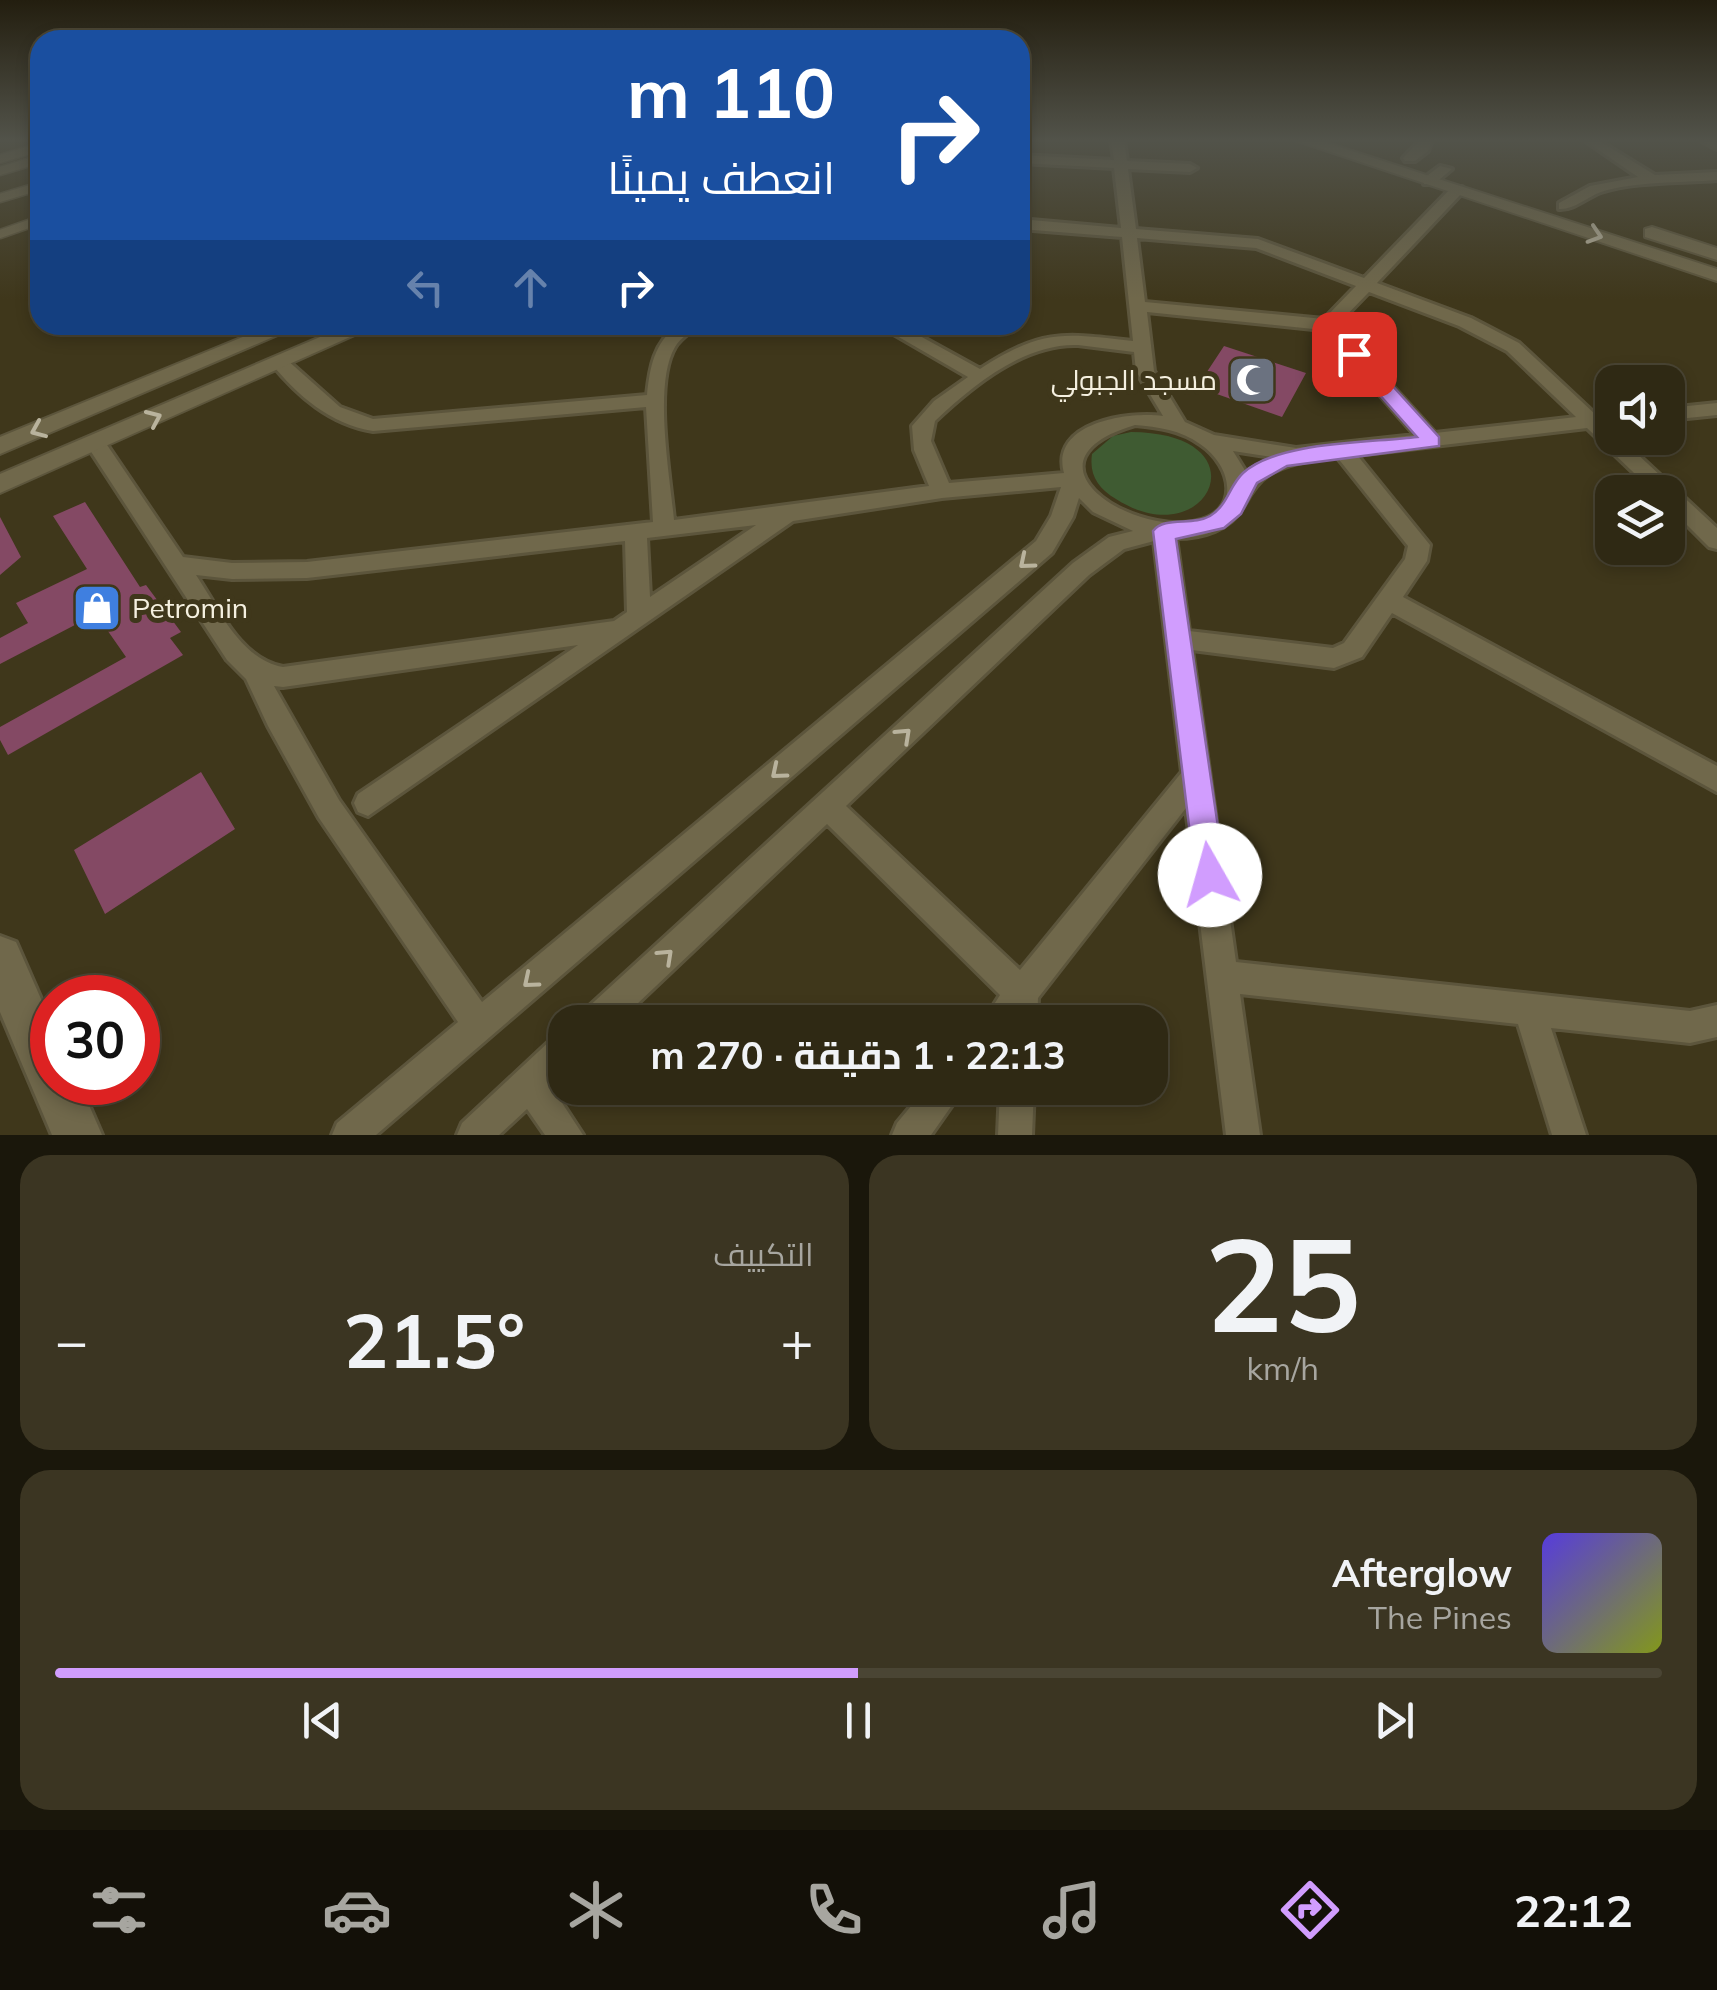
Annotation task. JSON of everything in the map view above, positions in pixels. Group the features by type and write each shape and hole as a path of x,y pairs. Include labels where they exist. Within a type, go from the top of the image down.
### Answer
{"main road":[{"path":"0,958 30,1028"},
{"path":"63,1105 76,1135"}],"street":[{"path":"1124,193 1144,371 1178,426"},
{"path":"1328,324 1369,286 1453,193"},
{"path":"1465,193 1717,274"},
{"path":"1523,193 1717,254"},
{"path":"1564,206 1581,193"},
{"path":"1030,225 1258,244 1492,334 1595,415"},
{"path":"1136,306 1328,324 1432,442"},
{"path":"0,446 266,335"},
{"path":"0,484 280,363 334,335"},
{"path":"664,529 657,400 663,352 674,335"},
{"path":"905,335 982,377"},
{"path":"942,491 922,438 922,427 928,416 982,377 1043,342 1142,347"},
{"path":"280,363 340,417 352,423 657,400"},
{"path":"1123,421 1144,371"},
{"path":"1685,412 1717,409"},
{"path":"1296,455 1259,471 1240,492 1233,508 1216,522 1192,530 1164,531 1134,526 1107,514 1086,498 1074,480 1071,461 1077,444 1090,432 1123,421 1160,421 1209,440 1296,455 1595,422"},
{"path":"1209,440 1227,455 1238,473 1240,492"},
{"path":"96,444 236,653 255,672 289,744 478,1025"},
{"path":"1180,639 1334,658 1352,650 1416,561 1419,545 1343,451"},
{"path":"1633,455 1651,475"},
{"path":"176,564 232,571 307,570 788,514 942,491 1074,480"},
{"path":"349,1135 1044,547 1062,517 1074,480"},
{"path":"1685,510 1717,541"},
{"path":"368,803 788,514"},
{"path":"1164,531 1244,1135"},
{"path":"613,1005 1081,569 1117,544 1164,531"},
{"path":"629,624 636,532"},
{"path":"1388,600 1717,780"},
{"path":"255,672 283,677 629,624"},
{"path":"1023,1005 1197,774"},
{"path":"827,806 1018,1005"},
{"path":"1223,976 1690,1027 1717,1021"},
{"path":"1529,1009 1568,1135"},
{"path":"474,1135 548,1066"},
{"path":"529,1084 566,1135"},
{"path":"910,1135 934,1105"},
{"path":"1015,1135 1016,1105"}],"lane":[{"path":"0,234 30,224"}],"green space":[{"path":"1131,432 1173,438 1199,451 1210,469 1209,488 1197,504 1176,514 1149,513 1104,490 1094,475 1092,454 1113,436"}],"building":[{"name":"مسجد الجبولي","path":"1224,346 1306,373 1282,417 1197,387"},
{"path":"85,502 140,587 146,585 181,632 170,638 183,655 8,755 0,740 0,727 126,657 96,614 0,664 0,638 28,623 16,603 87,569 53,516"},
{"path":"0,517 21,557 0,575"},
{"path":"201,772 235,829 105,914 74,850"}],"place":[{"name":"مسجد الجبولي","path":"1252,380"},
{"name":"Petromin","path":"97,608"}],"route":[{"path":"1210,875 1164,531 1192,530 1216,522 1233,508 1240,492 1259,471 1296,455 1432,442 1354,354"}]}
